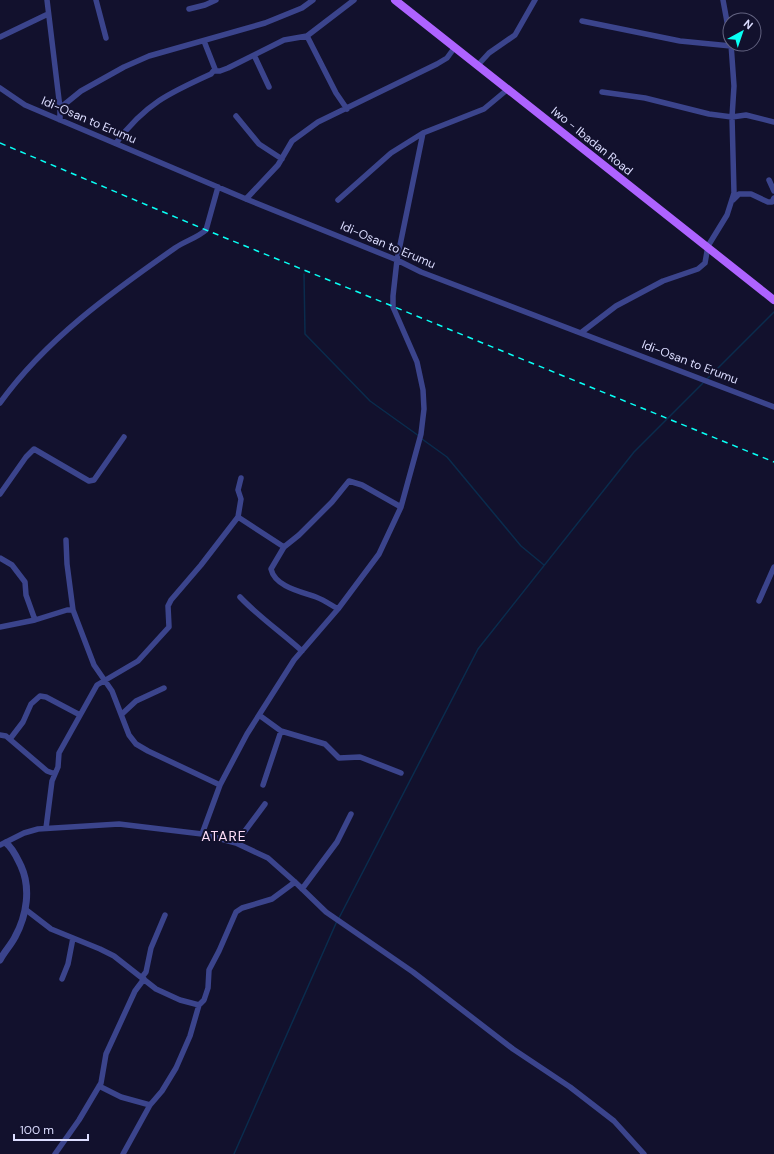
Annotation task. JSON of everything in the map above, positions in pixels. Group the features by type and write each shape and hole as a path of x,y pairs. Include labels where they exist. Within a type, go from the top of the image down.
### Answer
{"main road":[{"name":"Iwo - Ibadan Road","path":"395,0 708,246 774,300"}],"street":[{"path":"47,0 60,108 60,120"},
{"path":"96,0 106,38"},
{"path":"188,9 205,5 216,0"},
{"path":"60,108 81,91 124,67 149,56 265,23 302,8 313,0"},
{"path":"116,143 142,114 163,96 214,71 220,72 284,40 307,36 354,0"},
{"path":"478,65 489,53 515,35 535,0"},
{"path":"723,0 725,12"},
{"path":"0,37 48,14"},
{"path":"582,21 680,41 722,44"},
{"path":"307,36 336,93 347,109"},
{"path":"204,41 214,64 214,71"},
{"path":"246,199 282,159 292,140 300,133 318,122 347,109 412,74 437,64 446,58 455,47"},
{"path":"582,332 616,306 663,281 701,267 705,263 708,246 727,215 732,201 734,184 732,117 734,86 732,52"},
{"path":"254,55 269,86"},
{"name":"Idi-Osan to Erumu","path":"0,88 25,105 246,199 397,260 421,272 582,332 774,407"},
{"path":"338,200 391,153 423,132 484,109 508,89"},
{"path":"602,92 645,98 709,114 732,117 746,115 774,122"},
{"path":"236,116 260,144 282,159"},
{"path":"202,834 220,786 259,715 294,660 338,609 379,554 401,507 417,452 424,409 417,362 393,307 393,296 397,260 423,132"},
{"path":"769,180 774,191"},
{"path":"0,403 16,380 76,321 174,249 206,230 218,187"},
{"path":"732,201 739,194 751,194 768,202 772,202 774,198"},
{"path":"0,494 26,457 34,449 89,481 94,480 124,437"},
{"path":"46,828 52,782 58,767 59,753 80,715 98,685 138,661 169,627 168,606 171,600 238,517 241,499 238,490 241,478"},
{"path":"338,609 317,597 299,592 283,584 272,573 271,568 284,547 299,535 332,502 349,481 362,485 401,507"},
{"path":"238,517 284,547"},
{"path":"66,540 67,564 73,610 94,665 105,680 122,714 129,734 136,744 148,752 220,786"},
{"path":"0,558 12,565 25,582 26,595 35,620"},
{"path":"759,601 774,567"},
{"path":"240,597 265,622 282,633 302,651"},
{"path":"0,627 35,620 67,610 73,610"},
{"path":"122,714 136,701 164,688"},
{"path":"10,739 24,722 31,704 40,696 46,697 80,715"},
{"path":"259,715 281,732 325,744 339,758 360,757 401,773"},
{"path":"263,785 281,732"},
{"path":"0,735 6,736 47,771 55,774"},
{"path":"236,843 265,804"},
{"path":"302,889 337,842 351,814"},
{"path":"3,844 24,833 46,828 119,824 202,834 236,843 268,858 324,911 413,972 513,1049 570,1087 614,1121 644,1154"},
{"path":"0,960 15,938 25,909 28,888 16,856 10,846 3,844"},
{"path":"123,1154 150,1105 162,1091 176,1068 190,1036 199,1005 204,1000 208,988 209,970 220,951 236,912 242,908 272,899 295,882"},
{"path":"25,909 51,929 114,956 167,995 199,1005"},
{"path":"55,1154 79,1120 99,1086 106,1054 146,972 151,948 166,915"},
{"path":"62,979 68,964 73,938"},
{"path":"99,1086 121,1097 150,1105"}],"waterway":[{"path":"304,274 305,334 370,401 419,436"},
{"path":"706,380 774,312"},
{"path":"339,918 478,649 634,452 703,383"},
{"path":"422,439 447,457 521,546 544,565"},
{"path":"234,1154 337,921"}],"railway":[{"path":"0,143 206,230 774,462"}],"district":[{"name":"ATARE","path":"224,836"}]}
